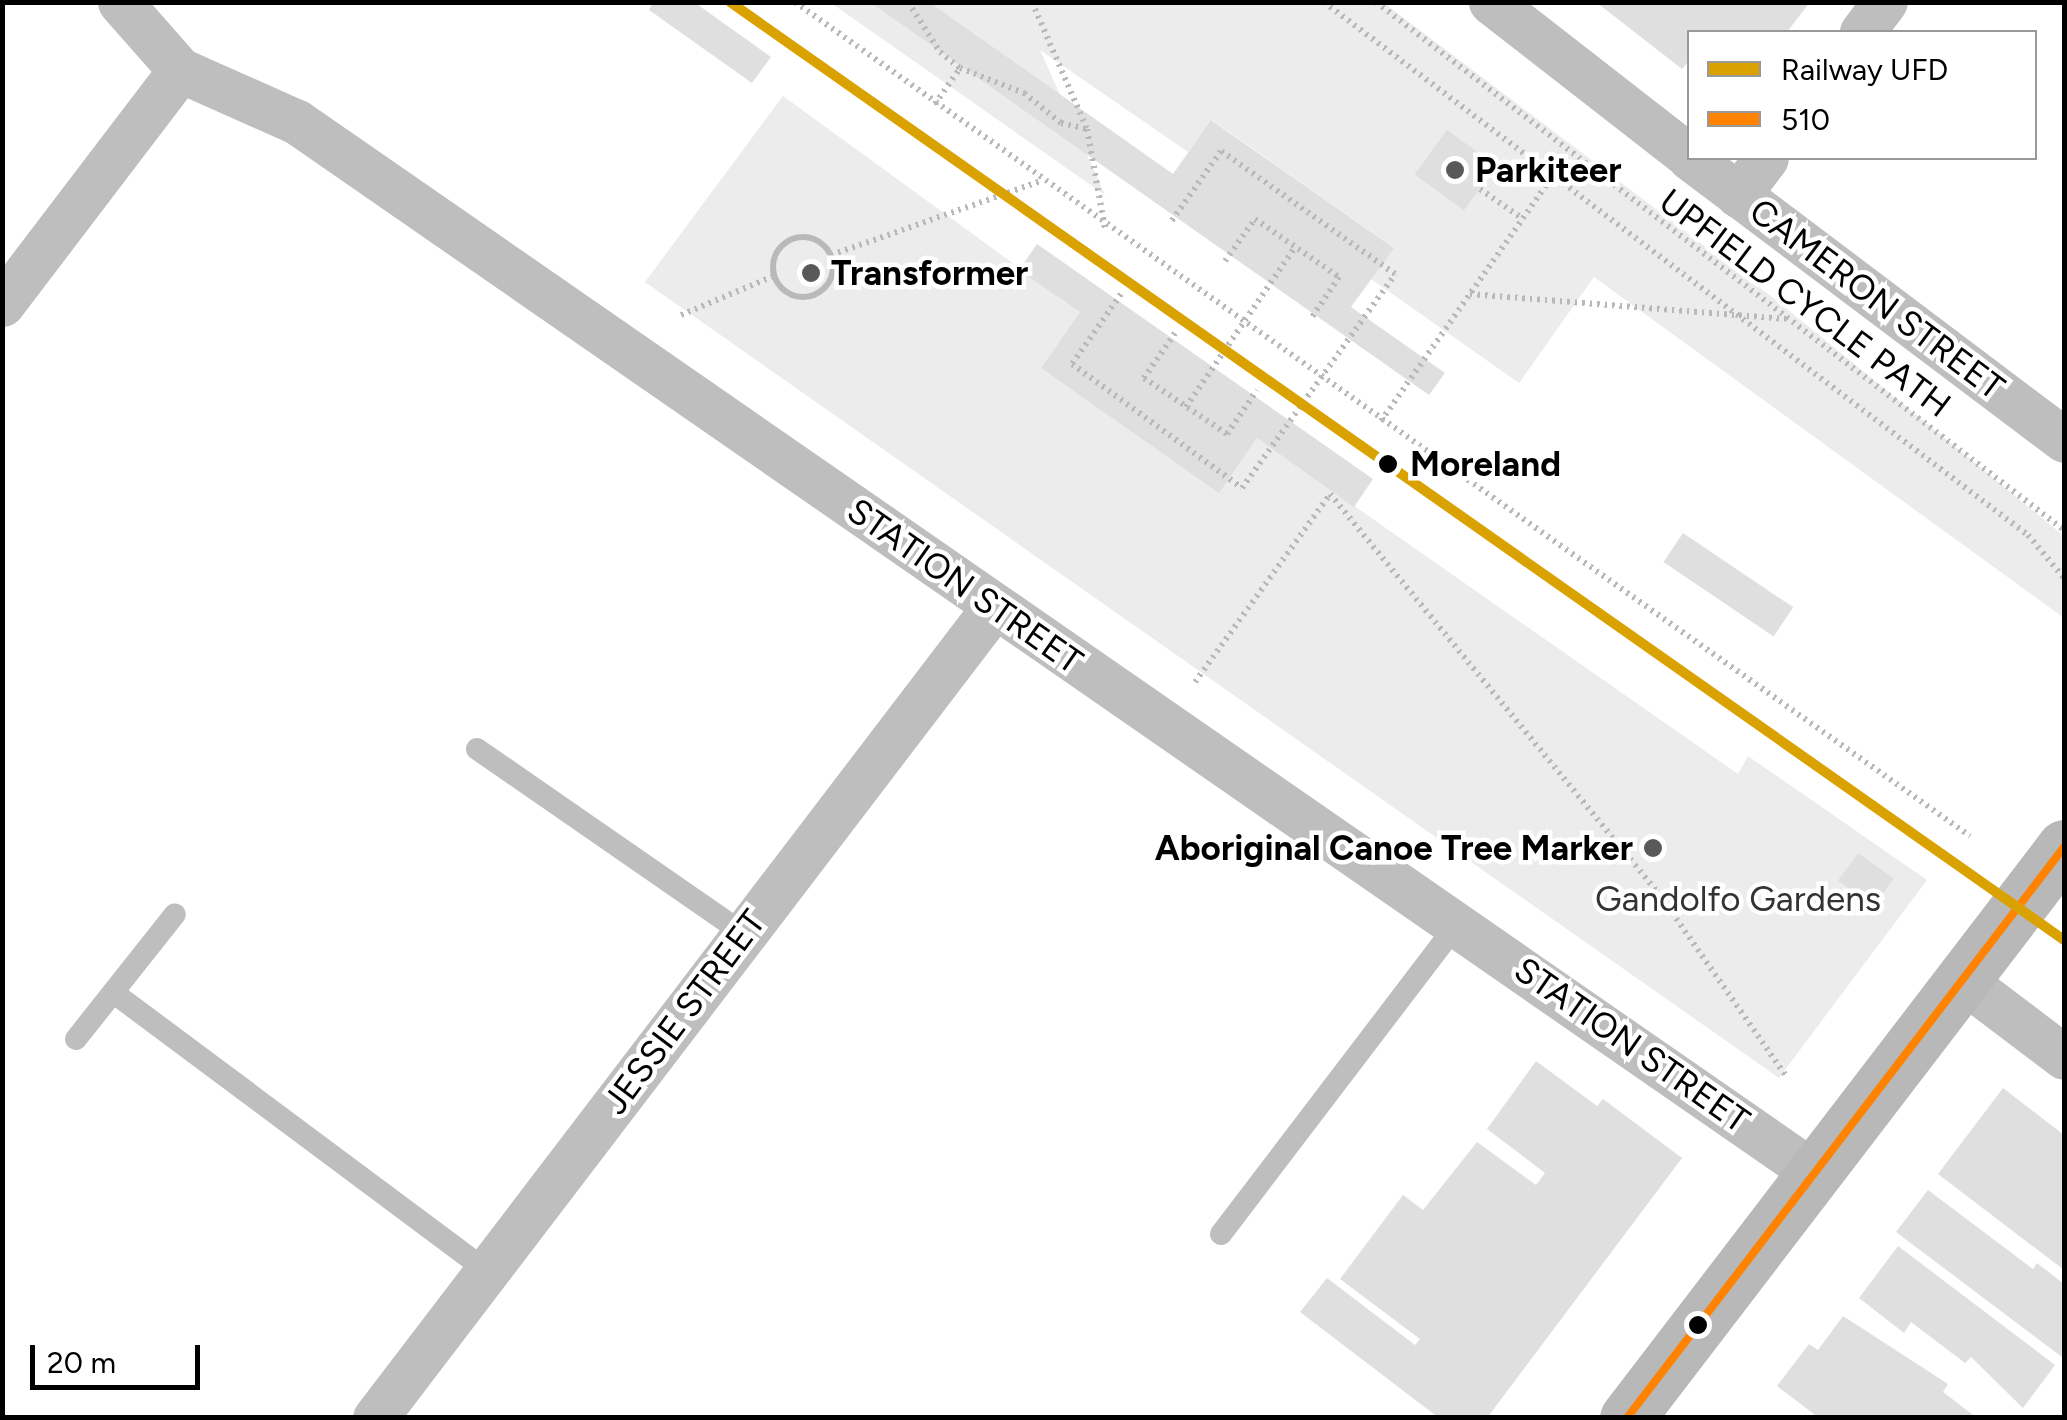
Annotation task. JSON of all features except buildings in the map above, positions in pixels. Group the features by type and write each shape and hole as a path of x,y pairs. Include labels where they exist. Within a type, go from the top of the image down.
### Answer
{"main road":[{"path":"1626,1418 2064,847"}],"street":[{"name":"STATION STREET","path":"120,2 180,70 297,122 1814,1173"},
{"name":"CAMERON STREET","path":"1491,2 1687,155"},
{"path":"1864,30 1886,2"},
{"path":"2,304 180,70"},
{"name":"CAMERON STREET","path":"1694,160 2064,440"},
{"path":"1738,195 1764,160"},
{"name":"JESSIE STREET","path":"375,1418 994,607"},
{"path":"1962,979 2064,1057"}],"lane":[{"path":"477,750 744,934"},
{"path":"76,1039 175,914"},
{"path":"1222,1234 1458,924"},
{"path":"114,992 486,1271"}],"path":[{"path":"795,2 1105,228 1970,836"},
{"path":"908,2 940,52 960,68 1024,93 1062,123 1087,129"},
{"path":"1032,2 1087,129 1105,228"},
{"path":"1324,2 2028,535 2064,578"},
{"name":"UPFIELD CYCLE PATH","path":"1376,2 2064,530"},
{"path":"935,104 960,68"},
{"path":"1121,294 1072,364 1242,488 1395,274 1221,151 1171,222"},
{"path":"1381,421 1554,174"},
{"path":"831,255 1041,181"},
{"path":"1480,189 1522,218"},
{"path":"1225,261 1255,219 1339,276 1310,320"},
{"path":"797,237 817,240 831,255 832,274 813,296 786,292 774,276 780,248 797,237"},
{"path":"1186,407 1296,248"},
{"path":"681,315 774,276"},
{"path":"1470,294 1787,319"},
{"path":"1175,332 1144,378 1226,434 1257,390"},
{"path":"1165,723 1330,494 1659,894 1786,1076"}],"green space":[{"path":"831,3 1384,3 1780,303 2064,536 2064,618 1594,277 1519,383 1371,279 1393,247 1212,120 1188,152 1040,50 1105,195"},
{"name":"Gandolfo Gardens","path":"783,96 1080,312 1042,367 1219,492 1257,438 1738,774 1748,756 1927,880 1779,1078 645,282"}],"rail line":[{"name":"UFD","path":"730,2 2064,940"}],"transit line":[{"name":"510","path":"1627,1418 2064,847"}],"place":[{"name":"Parkiteer","path":"1455,170"},
{"name":"Transformer","path":"811,273"},
{"name":"Moreland","path":"1388,464"},
{"name":"Aboriginal Canoe Tree Marker","path":"1653,848"}]}
